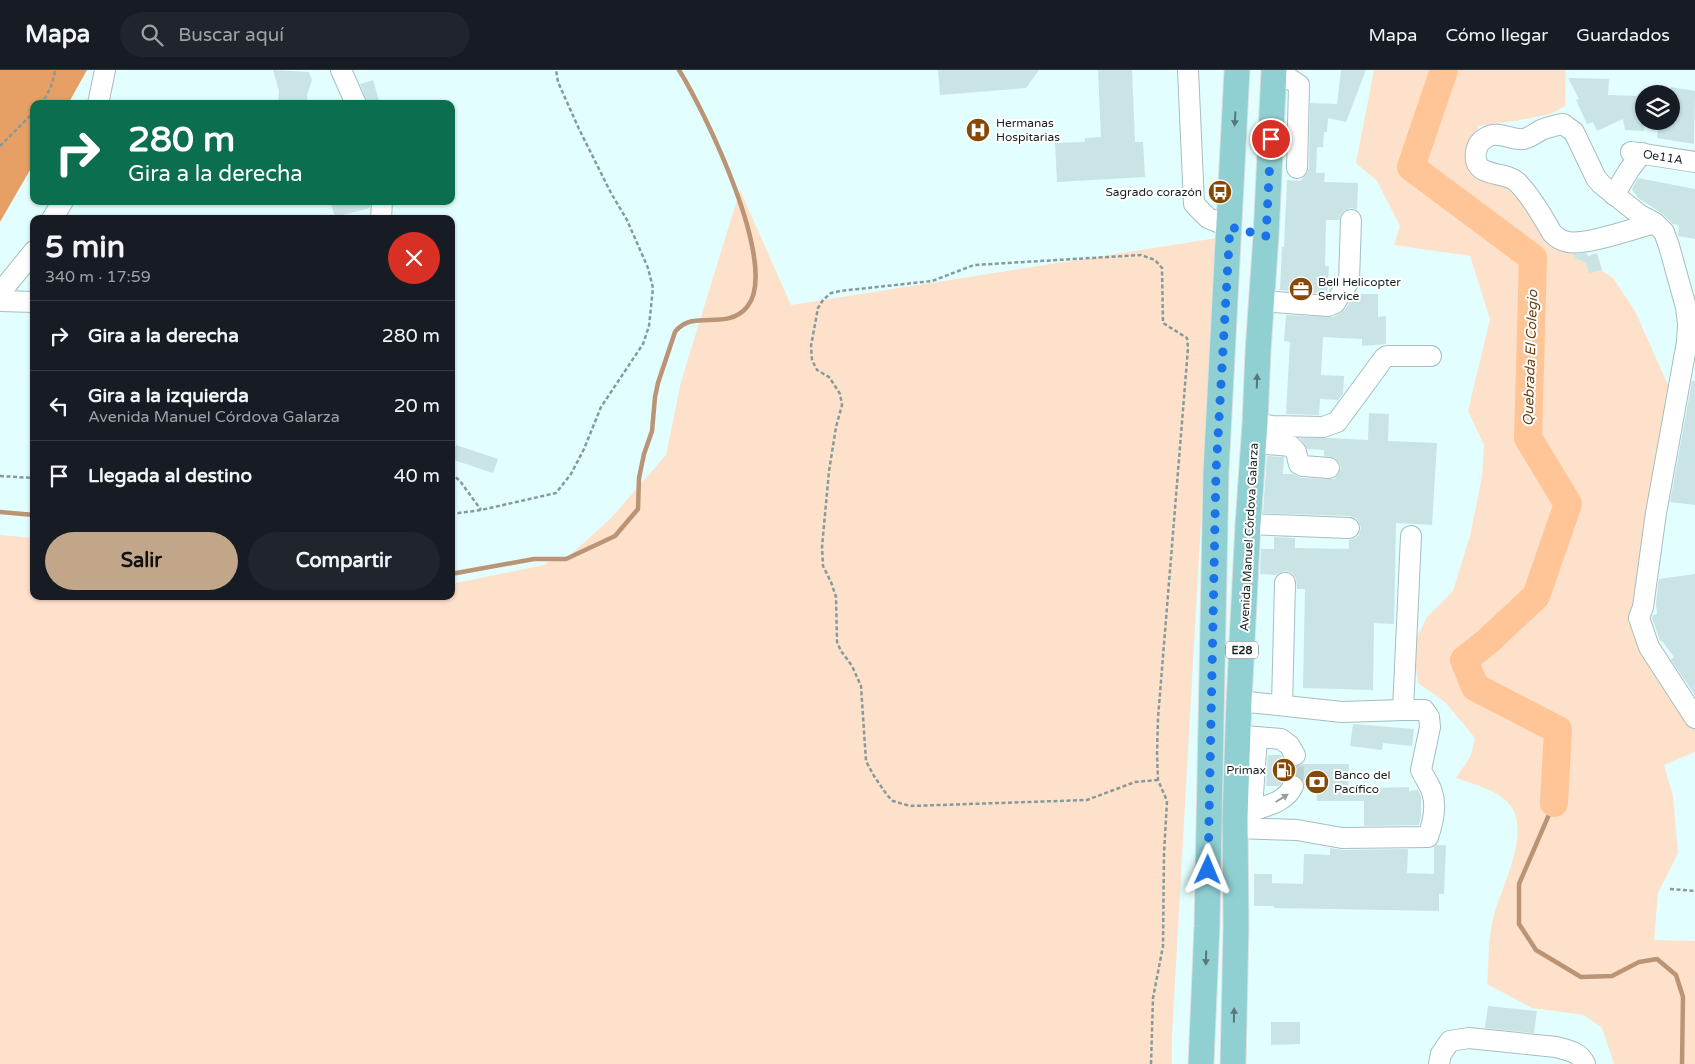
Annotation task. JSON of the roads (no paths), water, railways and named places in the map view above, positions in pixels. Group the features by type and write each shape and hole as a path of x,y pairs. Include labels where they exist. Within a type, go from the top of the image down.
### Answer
{"main road":[{"name":"E28","path":"1201,1064 1207,926 1216,472 1237,70"},
{"name":"Avenida Manuel Córdova Galarza","path":"1232,1064 1240,818 1247,736 1239,701 1274,75"},
{"path":"1230,227 1266,236"},
{"path":"1207,926 1236,927"}],"street":[{"path":"99,100 105,70"},
{"path":"341,70 354,100"},
{"path":"1188,70 1194,204 1208,218 1230,227"},
{"path":"1274,75 1296,81 1299,84 1297,168"},
{"path":"1655,223 1583,243 1566,242 1557,238 1525,190 1515,180 1481,170 1476,158 1479,143 1488,136 1497,135 1522,139 1554,125 1563,124 1574,132 1601,184 1640,215 1655,223 1664,232 1670,246 1686,307 1688,324 1686,354 1668,444 1639,618 1649,647 1695,718"},
{"path":"1614,195 1634,158"},
{"name":"Oe11A","path":"1594,172 1606,174 1622,172 1634,158 1695,162"},
{"path":"1262,301 1328,306 1335,302 1350,277 1351,220"},
{"path":"0,293 30,255"},
{"path":"0,301 30,302"},
{"path":"1255,433 1272,426 1323,427 1331,425 1337,422 1384,358 1387,356 1431,356"},
{"path":"1255,433 1291,446 1296,452 1299,464 1303,466 1329,468"},
{"path":"1248,524 1349,528"},
{"path":"1403,710 1411,536"},
{"path":"1282,705 1285,583"},
{"path":"1239,701 1342,712 1424,710 1429,717 1430,727 1429,740 1421,770 1432,792 1434,817 1428,837 1342,838 1240,818"},
{"path":"1247,736 1281,739 1289,745 1295,755"},
{"path":"1240,818 1286,797 1294,786"},
{"path":"1439,1064 1441,1054 1450,1041 1469,1038 1570,1050 1582,1058 1584,1064"}],"waterway":[{"path":"455,573 534,559 566,559 615,536 638,509 639,478 644,454 652,431 655,397 675,332 682,325 691,321 729,318 739,314 747,307 755,287 754,259 747,225 735,188 720,152 705,118 679,70"},
{"name":"Quebrada El Colegio","path":"1444,70 1411,167 1533,258 1528,438 1568,504 1536,596 1488,641 1464,660 1475,687 1558,730 1554,803"},
{"path":"0,512 30,515"},
{"name":"Quebrada El Colegio","path":"1554,803 1519,884 1519,924 1536,950 1581,977 1612,976 1639,962 1657,959 1676,975 1683,997 1682,1064"}],"tunnel":[{"path":"1293,786 1295,755"}],"place":[{"name":"Hermanas Hospitarias","path":"978,130"},
{"name":"Sagrado corazón","path":"1220,192"},
{"name":"Bell Helicopter Service","path":"1301,289"},
{"name":"Primax","path":"1284,770"},
{"name":"Banco del Pacífico","path":"1317,782"}]}
